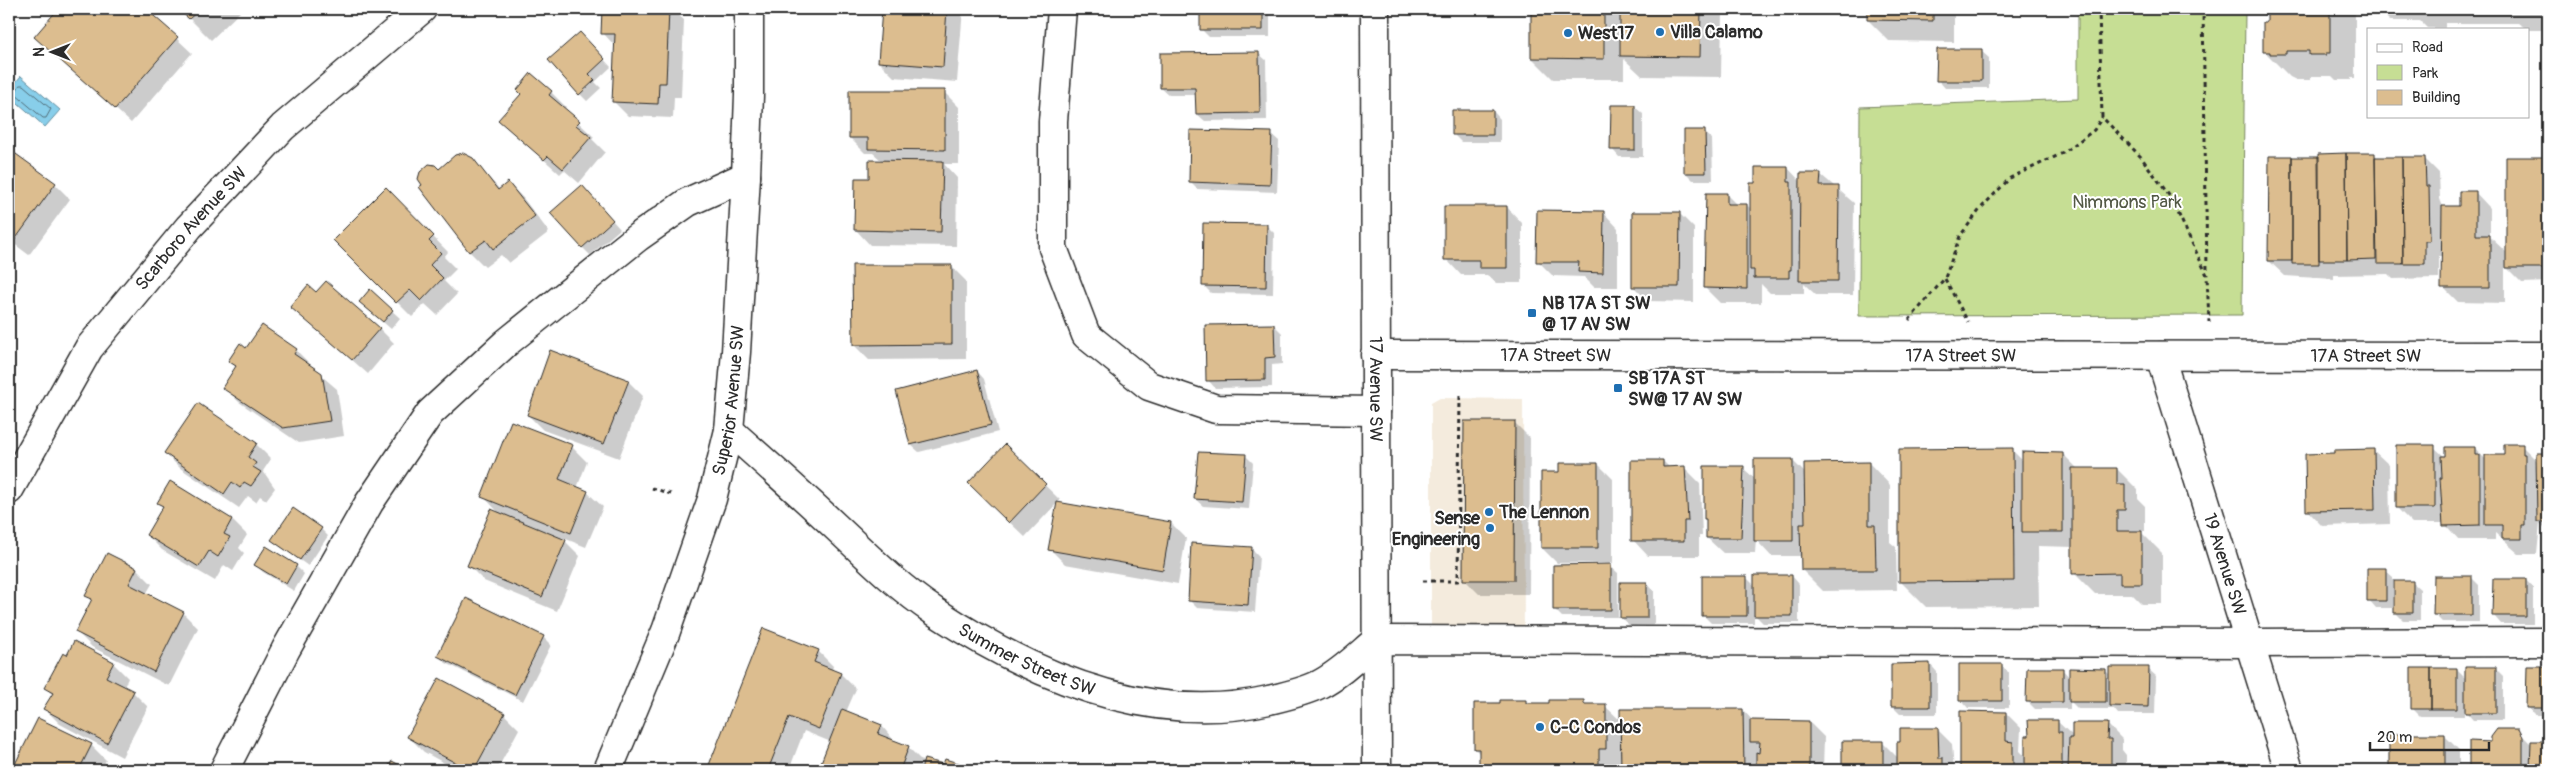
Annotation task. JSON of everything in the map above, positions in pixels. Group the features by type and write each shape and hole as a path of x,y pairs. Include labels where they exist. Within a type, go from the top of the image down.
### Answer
{"street":[{"name":"Scarboro Avenue SW","path":"9,490 89,348 189,228 283,127 422,9"},
{"name":"Superior Avenue SW","path":"608,770 666,631 712,499 729,430 736,352 750,95 749,9"},
{"path":"1062,9 1053,121 1053,248 1086,335 1150,386 1216,409 1376,411"},
{"name":"17 Avenue SW","path":"1374,9 1377,770"},
{"path":"224,770 286,648 369,503 430,413 506,342 638,237 688,202 746,176"},
{"name":"17A Street SW","path":"1375,355 2548,356"},
{"name":"19 Avenue SW","path":"2160,356 2289,770"},
{"name":"Summer Street SW","path":"729,430 882,570 933,611 990,643 1068,682 1131,700 1218,709 1239,707 1291,695 1319,685 1377,640"},
{"path":"1377,640 2250,644 2548,642"}],"path":[{"path":"1908,322 1945,278 1960,236 1981,208 2010,178 2062,153 2094,130 2102,117 2099,9"},
{"path":"2203,9 2209,322"},
{"path":"2102,117 2141,157 2171,198 2207,275"},
{"path":"1945,278 1969,322"},
{"path":"1423,580 1458,580 1461,574 1460,394"},
{"path":"652,488 674,495"}],"shaded area":[{"path":"1440,398 1523,399 1524,642 1431,642 1431,403"}],"green space":[{"name":"Nimmons Park","path":"2078,9 2245,9 2242,315 1859,316 1860,107 2078,99"}],"water":[{"path":"21,76 60,110 45,127 9,95 9,90"}],"building":[{"path":"58,9 146,9 178,37 115,109 34,37"},
{"path":"178,9 200,9 189,19"},
{"path":"602,9 669,9 666,83 659,83 658,104 612,102 615,34 601,34"},
{"path":"882,9 947,9 943,67 878,62"},
{"path":"1200,9 1263,9 1263,30 1200,30"},
{"name":"West17","path":"1531,9 1604,9 1604,59 1531,58"},
{"name":"Villa Calamo","path":"1620,9 1701,9 1700,57 1620,56"},
{"path":"1867,9 1933,9 1933,21 1867,20"},
{"path":"2267,9 2330,9 2330,53 2326,53 2326,55 2309,55 2309,51 2286,51 2286,54 2263,52 2263,22 2267,22"},
{"path":"580,32 605,59 589,74 595,80 579,95 548,60"},
{"path":"1937,49 1982,49 1982,81 1936,81"},
{"path":"1259,52 1260,113 1196,114 1195,88 1160,88 1160,53"},
{"path":"531,73 552,91 549,95 580,121 576,125 591,137 563,169 548,156 544,160 498,120 521,94 517,90"},
{"path":"849,90 945,90 945,150 868,149 868,138 849,138"},
{"path":"1611,105 1635,105 1635,150 1610,150"},
{"path":"1452,110 1493,110 1493,135 1452,135"},
{"path":"1190,130 1272,132 1270,185 1189,182"},
{"path":"1684,130 1705,130 1706,173 1684,173"},
{"path":"9,149 56,183 14,241 9,238"},
{"path":"463,153 473,158 498,190 508,182 535,216 493,249 486,240 469,252 419,187 422,185 418,179 420,172 429,164 435,165 439,169 455,155"},
{"path":"2346,153 2375,153 2376,259 2347,260"},
{"path":"2346,153 2347,260 2319,260 2318,154"},
{"path":"2269,156 2292,156 2292,261 2268,261"},
{"path":"2292,157 2319,157 2319,264 2292,264"},
{"path":"2375,157 2402,157 2403,264 2377,264"},
{"path":"2402,157 2425,157 2426,186 2429,186 2430,241 2425,241 2425,264 2403,264"},
{"path":"2506,157 2548,157 2548,268 2506,268"},
{"path":"869,160 943,161 941,232 854,230 855,178 869,178"},
{"path":"1755,167 1788,167 1788,182 1791,182 1791,270 1789,270 1789,278 1754,278 1754,270 1750,270 1750,183 1755,183"},
{"path":"1800,173 1821,173 1820,186 1839,186 1838,281 1799,281"},
{"path":"582,185 613,220 582,248 550,213"},
{"path":"386,187 434,236 429,241 441,253 430,265 443,278 421,301 410,290 396,303 333,240"},
{"path":"2459,191 2476,191 2476,235 2490,235 2490,288 2441,288 2442,206 2459,206"},
{"path":"1706,193 1727,193 1727,204 1747,204 1747,289 1704,288"},
{"path":"1444,206 1507,206 1507,268 1479,268 1479,260 1444,260"},
{"path":"1537,210 1604,211 1603,273 1578,272 1579,262 1536,262"},
{"path":"1632,212 1680,212 1679,287 1632,287"},
{"path":"1203,223 1267,224 1266,287 1202,286"},
{"path":"852,265 952,265 952,344 853,345"},
{"path":"326,281 380,328 352,360 290,307 308,285 316,292"},
{"path":"370,289 393,310 383,322 359,302"},
{"path":"1274,324 1275,357 1265,358 1265,380 1206,381 1205,325"},
{"path":"262,325 297,349 294,354 322,373 330,421 283,428 222,388 236,366 228,361 240,343 246,348"},
{"path":"550,350 629,380 604,444 527,415"},
{"path":"977,370 991,425 910,445 896,391"},
{"path":"198,403 257,443 248,457 256,463 253,467 261,472 251,486 244,482 240,488 232,482 224,494 164,453"},
{"path":"511,421 573,445 559,479 588,491 571,533 481,497"},
{"name":"The Lennon","path":"1464,421 1515,421 1514,580 1463,580"},
{"path":"1005,444 1046,484 1009,523 968,483"},
{"path":"2504,444 2523,444 2523,454 2525,454 2525,525 2522,525 2522,539 2502,539 2502,525 2485,525 2485,455 2504,455"},
{"path":"2396,445 2435,445 2435,508 2396,508"},
{"path":"2445,447 2475,447 2475,455 2480,455 2480,525 2443,526 2440,478 2442,478 2441,456 2445,456"},
{"path":"2013,448 2014,581 1899,582 1899,449"},
{"path":"2374,449 2375,510 2306,511 2305,454 2334,453 2334,450"},
{"path":"1198,452 1246,454 1242,502 1194,499"},
{"path":"2022,452 2063,453 2063,532 2022,532"},
{"path":"2536,453 2548,453 2548,522 2537,522"},
{"path":"1754,459 1793,459 1793,541 1754,541"},
{"path":"1631,460 1663,460 1663,467 1685,466 1688,521 1684,521 1684,541 1631,541"},
{"path":"1869,462 1869,525 1875,525 1876,570 1801,570 1800,524 1805,524 1804,463"},
{"path":"1559,463 1598,463 1598,548 1541,548 1541,472 1559,472"},
{"path":"1704,466 1744,466 1741,538 1706,538"},
{"path":"2072,468 2117,468 2117,484 2125,484 2125,510 2117,510 2117,531 2142,531 2142,584 2120,584 2120,573 2072,574"},
{"path":"170,481 232,519 224,534 230,537 218,557 209,551 199,567 146,535 163,506 157,503"},
{"path":"1057,502 1171,522 1163,570 1048,550"},
{"path":"293,508 322,528 300,560 271,540"},
{"path":"491,509 566,540 542,597 467,566"},
{"path":"1191,543 1252,547 1248,605 1188,601"},
{"path":"266,546 297,565 286,584 254,565"},
{"path":"107,553 137,568 129,584 184,612 154,672 75,632 92,599 85,596"},
{"path":"1611,564 1611,610 1553,610 1553,565"},
{"path":"2367,568 2386,568 2386,601 2367,601"},
{"path":"1754,575 1792,575 1792,616 1754,616"},
{"path":"1702,576 1747,576 1747,616 1702,616"},
{"path":"2434,576 2472,576 2472,615 2433,615"},
{"path":"2493,579 2526,579 2526,616 2492,616"},
{"path":"2394,581 2413,581 2413,613 2394,613"},
{"path":"1620,582 1647,582 1647,618 1620,618"},
{"path":"466,598 544,636 515,695 437,656"},
{"path":"763,628 819,650 814,662 841,673 819,729 789,717 768,770 707,770"},
{"path":"74,641 114,662 106,677 134,691 107,743 43,709 53,693 44,688 63,653 67,655"},
{"path":"1930,663 1930,707 1891,707 1891,664"},
{"path":"1959,664 2002,664 2002,701 1959,701"},
{"path":"2527,666 2548,666 2548,708 2526,708"},
{"path":"2109,667 2149,667 2148,707 2109,706"},
{"path":"2465,667 2496,667 2496,713 2465,713"},
{"path":"2027,668 2063,668 2063,702 2026,702"},
{"path":"2069,668 2106,669 2106,702 2069,702"},
{"path":"2411,668 2431,668 2431,709 2411,709"},
{"path":"2431,668 2457,668 2457,709 2431,709"},
{"path":"439,678 505,713 474,770 469,770 407,737"},
{"name":"C-C Condos","path":"1500,700 1526,700 1526,703 1549,703 1549,700 1584,700 1584,704 1606,704 1606,749 1599,749 1599,770 1479,770 1479,749 1474,749 1474,703 1500,703"},
{"path":"842,709 882,725 878,734 909,746 900,770 818,770"},
{"path":"1620,709 1743,709 1744,770 1621,770"},
{"path":"1960,711 2006,712 2006,741 2013,742 2013,770 1960,770"},
{"path":"38,718 92,744 79,770 12,770"},
{"path":"1750,720 1809,721 1809,770 1756,770 1756,752 1759,753 1760,742 1750,742"},
{"path":"2028,720 2058,720 2058,732 2062,732 2062,770 2025,770 2025,736 2029,736"},
{"path":"2072,723 2108,723 2107,739 2111,739 2111,770 2068,770 2069,738 2072,738"},
{"path":"1900,728 1938,728 1939,758 1943,758 1943,770 1897,770 1897,742 1900,742"},
{"path":"2497,729 2519,729 2523,737 2523,770 2469,770 2469,741 2491,742 2491,737"},
{"path":"2389,734 2445,734 2445,770 2389,770"},
{"path":"1842,741 1883,741 1883,770 1842,770"},
{"path":"2531,741 2548,741 2548,770 2530,770"},
{"path":"924,759 943,764 945,759 968,766 967,770 921,770"},
{"path":"392,761 409,770 386,770"}],"place":[{"name":"Villa Calamo","path":"1660,32"},
{"name":"West17","path":"1568,33"},
{"name":"NB 17A ST SW @ 17 AV SW","path":"1532,313"},
{"name":"SB 17A ST SW@ 17 AV SW","path":"1618,388"},
{"name":"The Lennon","path":"1489,512"},
{"name":"Sense Engineering","path":"1490,528"},
{"name":"C-C Condos","path":"1540,727"}]}
